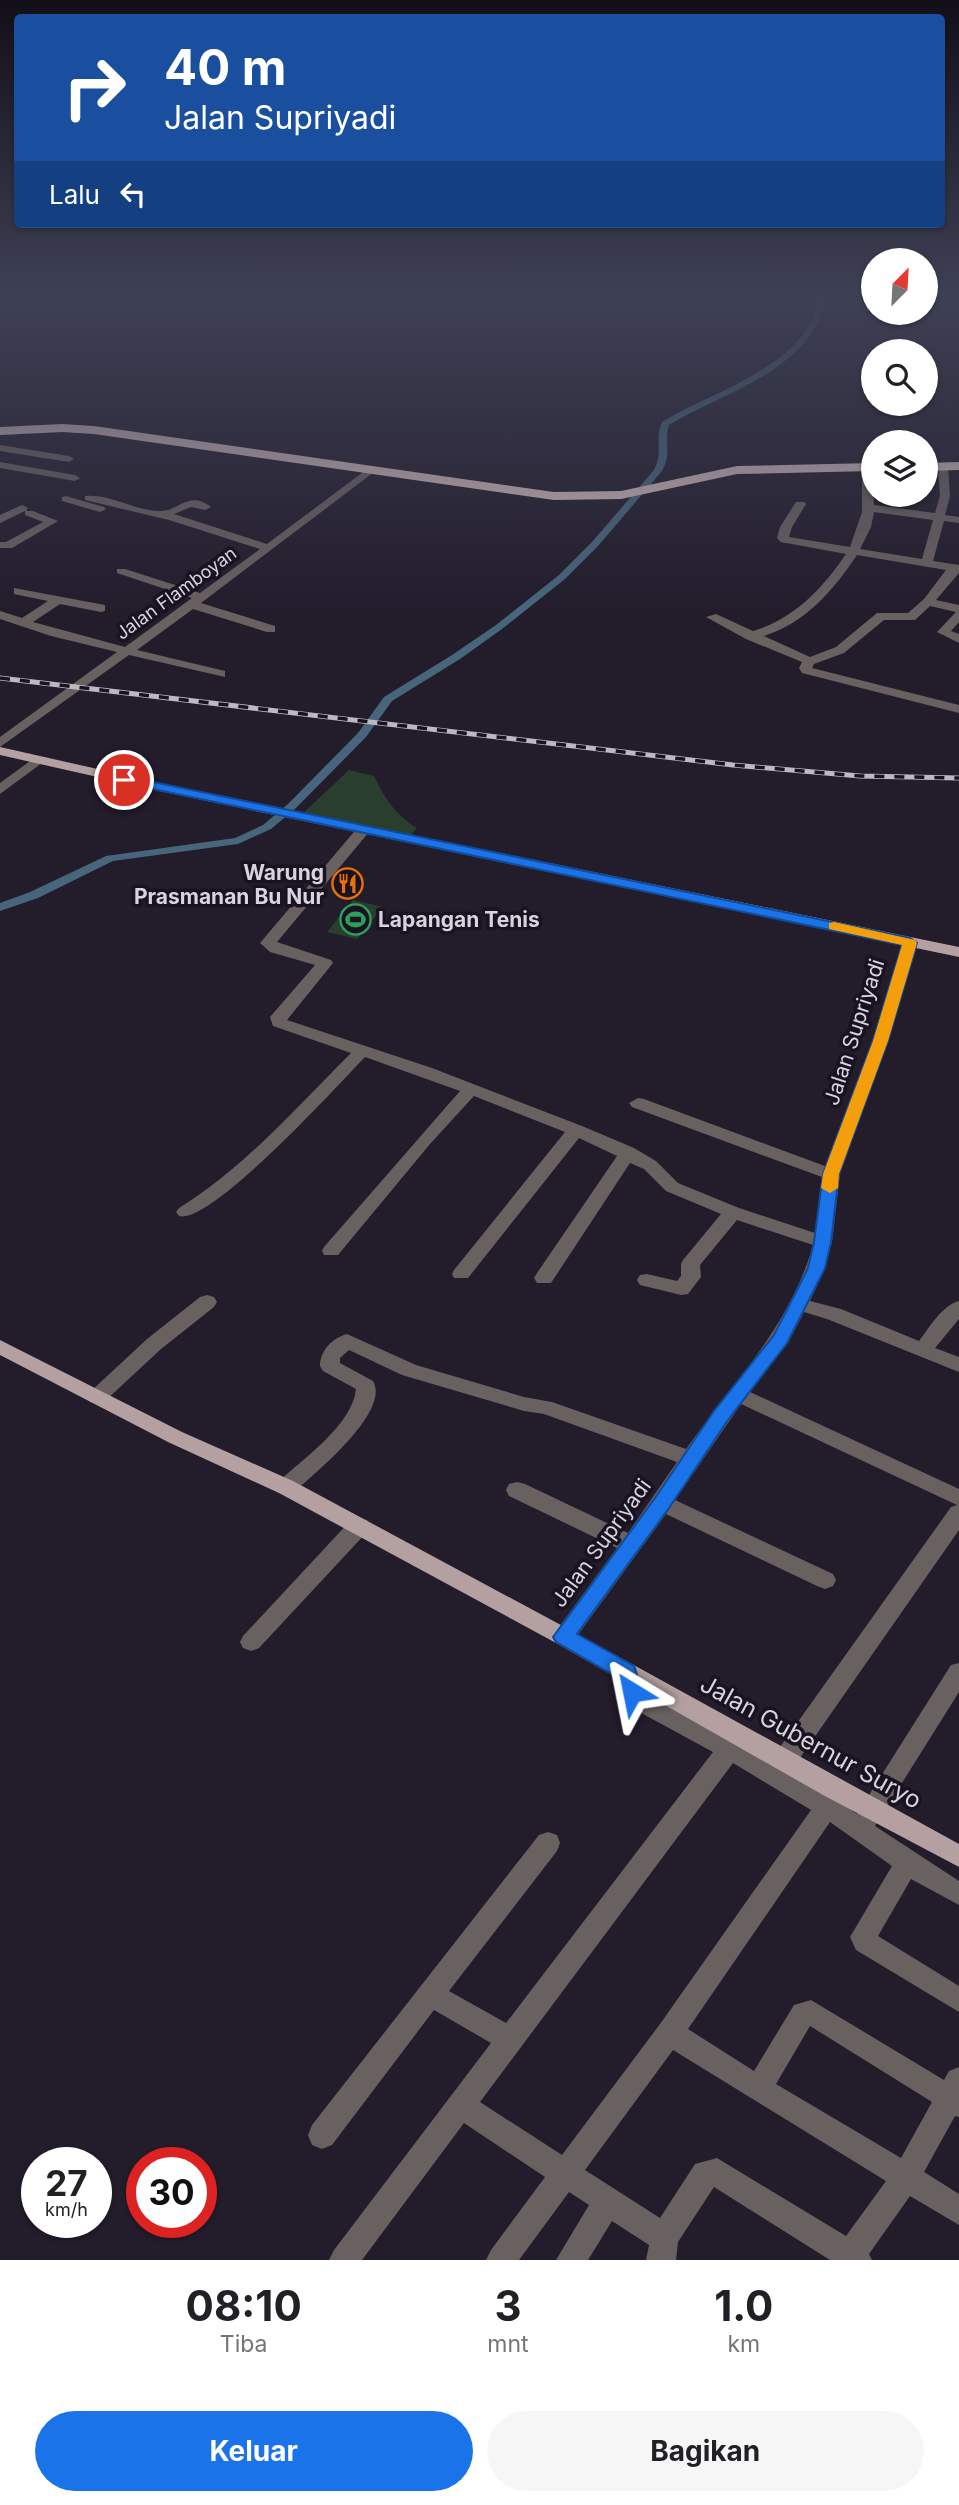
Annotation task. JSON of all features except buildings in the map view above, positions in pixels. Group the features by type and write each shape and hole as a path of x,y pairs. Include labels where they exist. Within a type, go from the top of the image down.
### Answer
{"highway":[{"path":"0,431 94,430 554,496 592,498 636,492 737,470 861,467"},
{"path":"938,467 959,466"}],"main road":[{"path":"0,751 37,761 959,952"},
{"name":"Jalan Supriyadi","path":"0,1347 176,1437 286,1487 564,1637"},
{"path":"564,1637 626,1672"},
{"name":"Jalan Gubernur Suryo","path":"738,1744 784,1761 829,1797 874,1809 959,1856"}],"street":[{"path":"0,441 17,430"},
{"path":"0,448 69,459"},
{"path":"0,465 75,478 57,489"},
{"path":"927,563 945,496 943,467"},
{"name":"Jalan Flamboyan","path":"0,743 269,548 370,470"},
{"path":"89,498 162,515 269,548"},
{"path":"66,499 123,515 135,515 144,510"},
{"path":"162,515 190,503 205,507"},
{"path":"800,504 786,527 783,538 956,568 928,602 910,618 881,615 840,650 809,661 806,670 959,709"},
{"path":"750,636 787,622 821,592 855,551 865,526 868,508 959,520"},
{"path":"0,520 26,511 52,521 8,546 0,545"},
{"path":"121,571 271,629"},
{"path":"18,591 101,608"},
{"path":"23,623 58,600"},
{"path":"928,602 959,608"},
{"path":"0,614 23,623 125,651 220,674"},
{"path":"959,615 943,633 959,639"},
{"path":"712,617 809,661"},
{"path":"0,790 37,761"},
{"path":"364,829 268,943 276,949 325,963 278,1017 279,1023 471,1089 576,1130 650,1164 672,1187 733,1212 823,1242"},
{"name":"Jalan Supriyadi","path":"564,1637 662,1503 737,1394 781,1338 799,1304 816,1268 823,1242 831,1174 880,1041 910,943"},
{"path":"185,1212 213,1195 273,1141 362,1051"},
{"path":"331,1251 424,1140 471,1089"},
{"path":"638,1103 831,1174"},
{"path":"461,1274 576,1130"},
{"path":"544,1278 628,1152"},
{"path":"647,1280 681,1289 691,1277 690,1264 733,1212"},
{"path":"97,1397 155,1344 207,1302"},
{"path":"799,1304 834,1314 959,1365"},
{"path":"923,1350 943,1323 959,1308"},
{"path":"286,1487 352,1423 365,1401 366,1386 330,1366 330,1356 347,1341 419,1373 545,1407 613,1429 690,1459"},
{"path":"737,1394 959,1498"},
{"path":"517,1490 632,1545"},
{"path":"662,1503 825,1580"},
{"path":"784,1761 959,1513"},
{"path":"251,1642 359,1527"},
{"path":"626,1672 632,1692 640,1701 738,1744 829,1797 860,1830 907,1863 959,1894"},
{"path":"860,1830 959,1672"},
{"path":"344,2260 508,2039 738,1744"},
{"path":"501,2260 670,2033 807,1839 829,1797"},
{"path":"321,2135 548,1843"},
{"path":"907,1863 865,1933 865,1942 959,2000"},
{"path":"430,1994 508,2039"},
{"path":"460,2105 608,2201 662,2249 705,2174 717,2172 851,2258 906,2177 956,2094 811,2012 803,2014 758,2089"},
{"path":"670,2033 959,2211"},
{"path":"571,2260 608,2201"}],"green space":[{"path":"349,770 374,776 391,805 417,828 408,838 301,815"},
{"name":"Lapangan Tenis","path":"353,900 383,907 357,939 327,932"}],"waterway":[{"path":"0,907 34,895 110,858 238,841 267,827 292,806 362,735 388,699 499,627 562,577 595,544 658,471 665,457 662,434 665,424 701,403"}],"railway":[{"path":"0,678 733,765 860,776 959,778"}],"slow traffic":[{"path":"830,1188 831,1174 880,1041 910,943 834,926"}],"place":[{"name":"Warung Prasmanan Bu Nur","path":"347,884"},
{"name":"Lapangan Tenis","path":"355,919"}],"route":[{"path":"124,780 910,943 880,1041 831,1174 823,1242 816,1268 781,1338 721,1416 662,1503 564,1637 626,1672 632,1692"}]}
